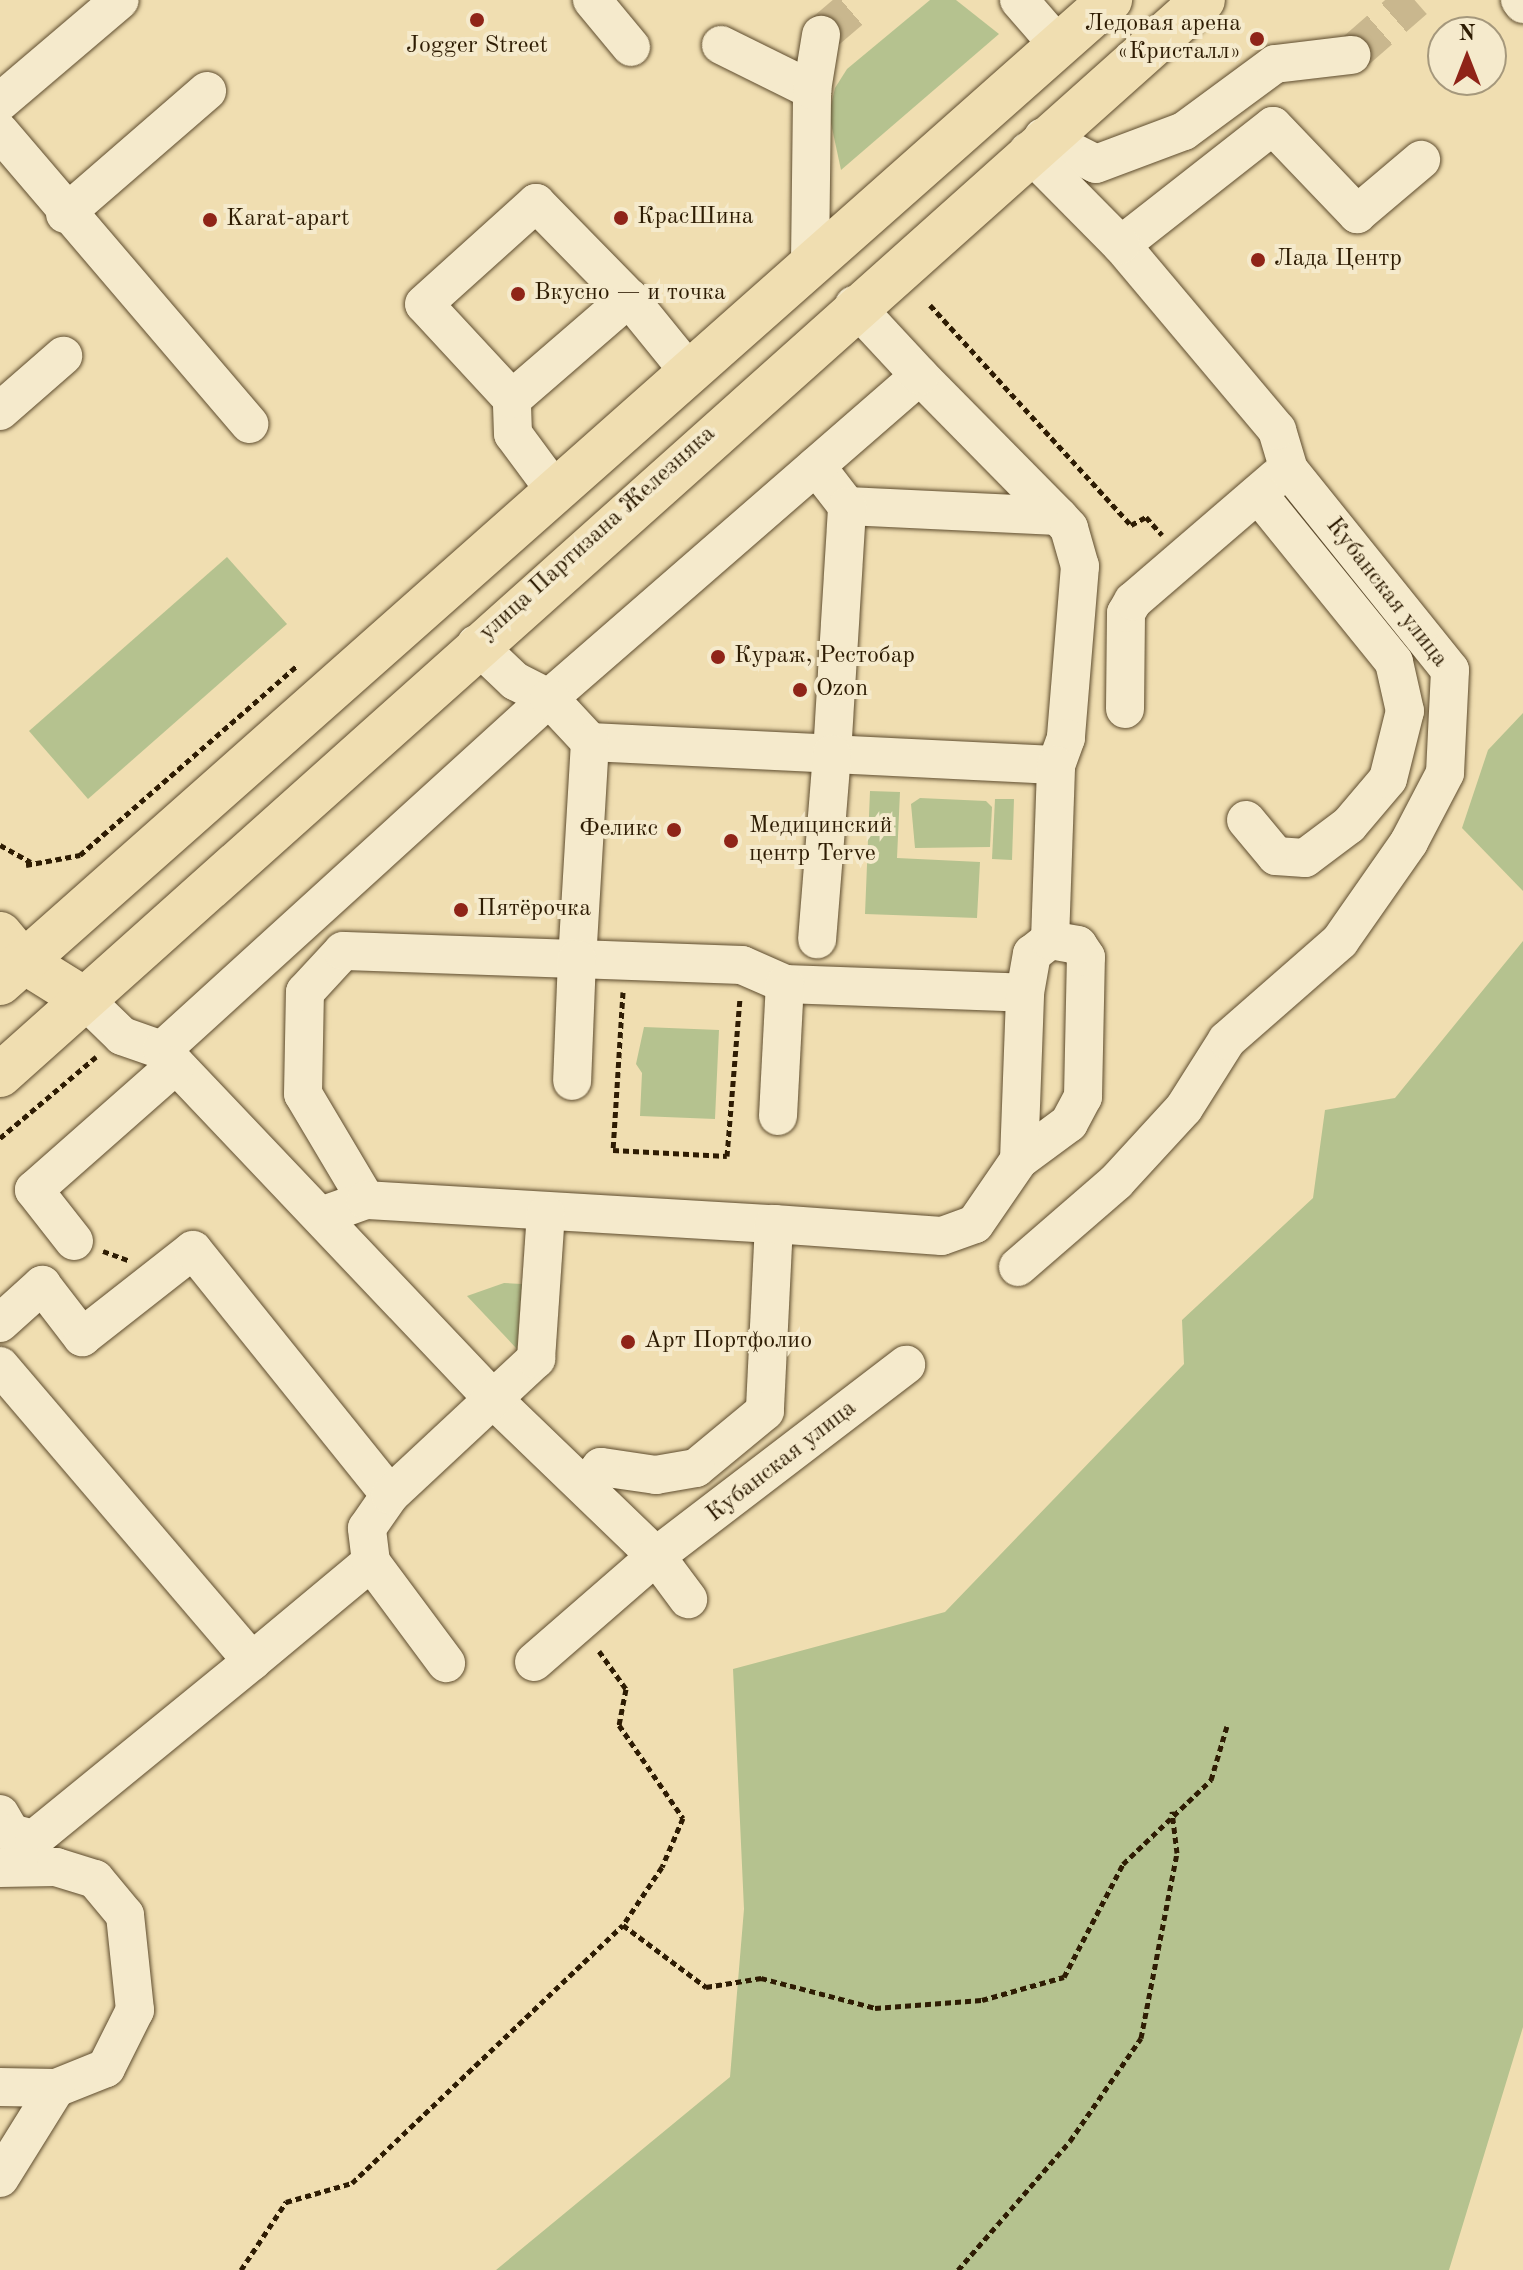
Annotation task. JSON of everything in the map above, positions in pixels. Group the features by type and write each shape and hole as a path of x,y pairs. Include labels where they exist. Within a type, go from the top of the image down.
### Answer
{"main road":[{"path":"84,999 8,959 690,373 810,262 1110,0"},
{"name":"улица Партизана Железняка","path":"0,1075 854,305 1203,0"}],"street":[{"path":"0,102 120,0"},
{"path":"592,0 631,47"},
{"path":"1019,0 1059,46"},
{"path":"810,262 812,90 821,35"},
{"path":"721,45 812,90"},
{"path":"1036,144 1096,164 1184,131 1275,64 1351,55"},
{"path":"65,214 207,91"},
{"path":"1121,245 1273,126 1357,214 1421,160"},
{"path":"0,132 65,214 249,424"},
{"name":"Кубанская улица","path":"1018,1267 1116,1182 1184,1108 1227,1040 1340,941 1409,842 1445,773 1450,670 1289,470 1277,430 1036,144"},
{"path":"553,488 513,434 512,399 424,304 536,203 629,298 690,373"},
{"path":"512,399 629,298"},
{"path":"854,305 1058,516 1075,539 1080,566 1066,738 1056,765 1025,993 1019,1160"},
{"path":"0,411 63,356"},
{"path":"74,1241 34,1190 549,698 920,376"},
{"path":"816,466 847,506 817,939"},
{"path":"1125,709 1126,613 1133,601 1289,470"},
{"path":"1246,820 1276,856 1305,858 1349,825 1388,779 1405,711 1394,662 1258,494"},
{"path":"847,506 1058,516"},
{"path":"476,644 515,681 549,698 590,742 1056,765"},
{"path":"572,1081 590,742"},
{"path":"321,1216 366,1200 546,1214 960,1234 1019,1160 1069,1123 1083,1097 1086,957 1078,945 1030,949"},
{"path":"366,1200 303,1094 305,992 343,951 742,965 785,984 874,972 1025,993"},
{"path":"778,1116 785,984"},
{"path":"84,999 122,1036 169,1058 496,1402 586,1485 656,1556 688,1599"},
{"path":"446,1663 371,1562 367,1528 390,1495 496,1402 536,1359 546,1214"},
{"path":"586,1485 601,1467 656,1475 696,1468 765,1411 774,1224"},
{"path":"0,1323 42,1285 82,1337 193,1250 390,1495"},
{"name":"Кубанская улица","path":"534,1662 656,1556 906,1365"},
{"path":"0,1366 252,1661"},
{"path":"0,1814 11,1833 34,1839 371,1562"},
{"path":"0,1868 56,1867 95,1879 125,1915 135,2010 106,2068 56,2088 0,2087"},
{"path":"0,2178 56,2088"}],"path":[{"path":"930,305 1131,525 1146,517"},
{"path":"0,845 31,862"},
{"path":"625,959 613,1150 727,1156 742,965"},
{"path":"0,1138 96,1056"},
{"path":"74,1241 164,1272"},
{"path":"241,2270 286,2202 352,2183 623,1925 662,1867 683,1818 619,1725 626,1689 599,1650"},
{"path":"623,1925 706,1987 761,1978 875,2008 982,2000 1064,1977 1123,1864 1172,1810 1211,1780 1227,1726"},
{"path":"958,2270 1070,2141 1141,2038 1177,1853 1172,1810"}],"green space":[{"path":"930,0 956,0 999,34 841,170 829,114 835,88 847,69"},
{"path":"227,557 287,624 88,799 29,731"},
{"path":"1523,713 1523,891 1462,828 1488,750"},
{"path":"870,791 900,792 897,858 980,862 977,918 865,914"},
{"path":"920,798 986,801 992,807 990,847 915,848 911,804"},
{"path":"995,799 1014,799 1012,860 992,859"},
{"path":"1523,941 1523,2027 1449,2270 496,2270 730,2077 744,1909 733,1669 945,1612 1184,1364 1182,1320 1313,1198 1325,1110 1395,1098"},
{"path":"644,1027 719,1030 715,1119 640,1116 642,1073 636,1064"},
{"path":"504,1283 522,1284 517,1349 467,1296"}],"tunnel":[{"path":"821,35 862,0"},
{"path":"1351,55 1414,0"}],"place":[{"name":"Jogger Street","path":"477,20"},
{"name":"Ледовая арена «Кристалл»","path":"1257,39"},
{"name":"КрасШина","path":"621,218"},
{"name":"Karat-apart","path":"210,220"},
{"name":"Лада Центр","path":"1258,260"},
{"name":"Вкусно — и точка","path":"518,294"},
{"name":"Кураж, Рестобар","path":"718,657"},
{"name":"Ozon","path":"800,690"},
{"name":"Феликс","path":"674,830"},
{"name":"Медицинский центр Terve","path":"731,841"},
{"name":"Пятёрочка","path":"461,910"},
{"name":"Арт Портфолио","path":"628,1342"}]}
